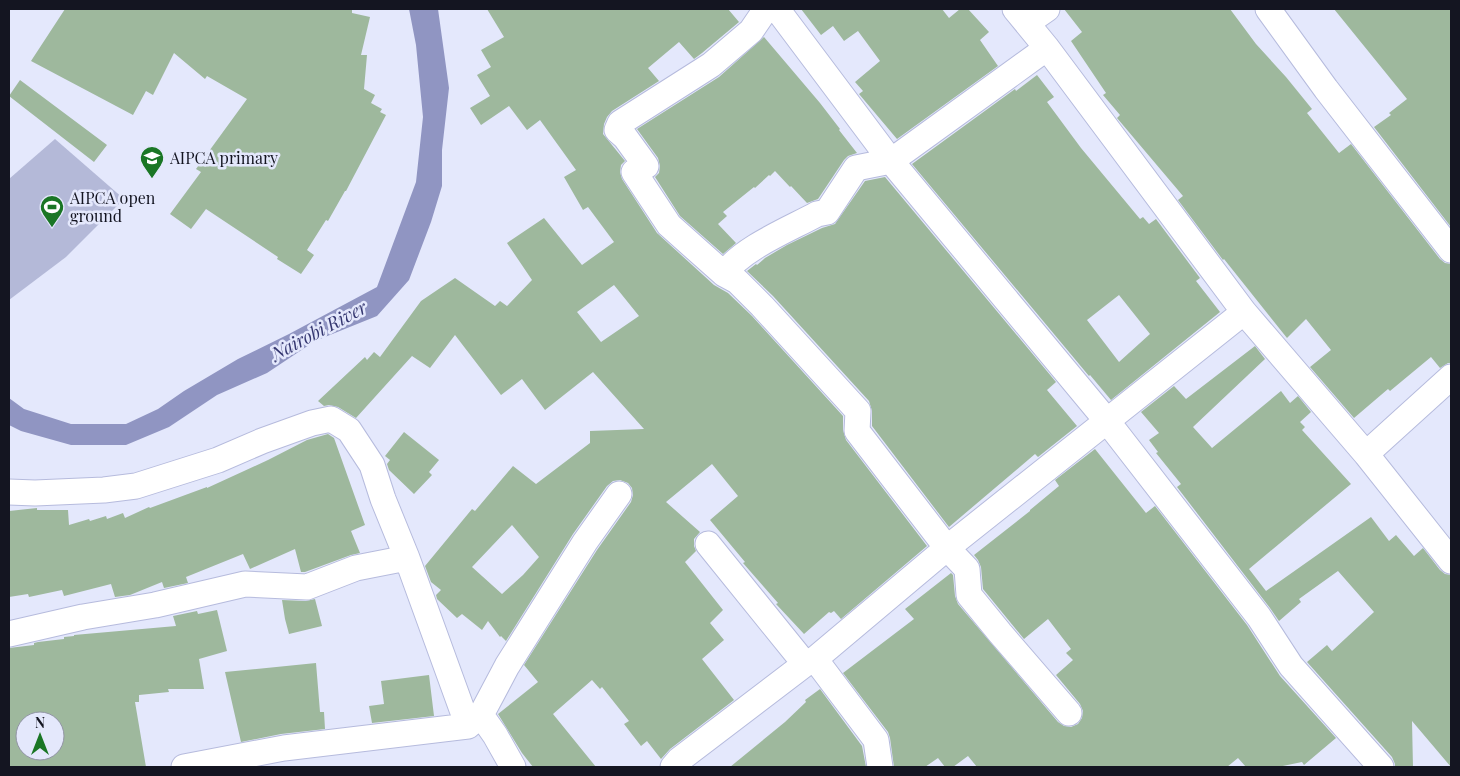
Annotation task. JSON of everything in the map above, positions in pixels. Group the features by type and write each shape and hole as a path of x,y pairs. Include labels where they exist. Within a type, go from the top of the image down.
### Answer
{"street":[{"path":"766,9 751,31 711,65 620,123 618,130 646,166 634,172 670,224 724,274 737,281 858,411 857,431 947,548 967,569 969,594 1069,713"},
{"path":"777,9 891,161 1107,422 1259,617 1291,666 1382,767"},
{"path":"1047,9 1021,16 1047,48 1244,312 1366,454 1451,561"},
{"path":"1268,9 1326,89 1451,250"},
{"path":"724,274 750,250 817,214 827,212 856,168 891,161 1047,48"},
{"path":"673,767 679,760 810,661 947,548 1244,312"},
{"path":"1366,454 1451,377"},
{"path":"9,492 35,493 104,490 136,486 218,460 262,441 312,423 331,419 349,430 372,465 383,499 475,720 513,767"},
{"path":"475,720 585,542 619,494"},
{"path":"708,544 876,740 880,767"},
{"path":"9,634 83,617 155,605 245,584 307,587 356,568 407,558"},
{"path":"184,767 284,748 475,720"}],"shaded area":[{"name":"AIPCA open ground","path":"55,139 124,199 66,257 9,300 9,179"}],"water":[{"name":"Nairobi River","path":"409,9 438,9 449,88 442,150 442,186 431,222 409,280 377,316 315,341 267,373 217,395 169,427 126,445 71,445 21,431 9,425 9,398 24,409 71,424 126,424 158,409 238,359 377,287 416,182 423,117 416,45"}],"building":[{"path":"65,9 352,9 352,13 370,17 361,55 367,55 364,89 375,95 371,103 382,109 380,112 386,115 346,191 328,221 326,220 307,250 314,255 301,274 206,209 191,229 170,214 201,172 196,169 247,99 207,76 205,79 174,53 153,95 146,91 133,115 31,61"},
{"path":"487,9 728,9 739,22 694,59 679,42 648,68 659,81 612,111 604,124 603,134 625,161 621,165 622,179 657,233 714,285 728,293 752,316 843,416 843,430 846,440 927,546 841,619 834,611 829,612 804,634 776,604 778,603 743,563 745,562 710,520 738,496 712,464 666,502 700,532 694,539 696,551 685,562 723,610 710,623 724,640 702,659 734,700 670,749 661,759 647,741 641,746 624,724 629,721 602,687 600,689 592,680 553,714 596,767 533,767 498,714 538,682 524,665 597,550 631,502 632,488 628,483 620,480 613,481 607,486 573,534 506,641 500,637 488,621 482,630 462,614 457,618 437,599 436,595 441,590 431,582 425,566 472,509 475,511 513,466 536,484 590,443 590,431 644,429 593,372 545,410 522,379 501,395 455,335 430,368 412,356 356,418 338,407 324,406 318,401 365,357 367,360 374,352 380,357 421,301 455,278 495,306 500,301 507,306 532,280 507,243 544,218 582,265 614,242 588,207 583,210 564,177 576,170 540,120 527,130 509,106 481,125 470,108 490,96 477,75 491,67 481,50 504,37","holes":["614,285 639,316 601,342 577,312","512,525 539,557 502,594 472,567"]},
{"path":"801,9 942,9 949,18 960,9 968,9 989,32 980,40 998,66 897,139 859,94 863,91 855,82 880,61 858,31 844,41 833,26 821,35"},
{"path":"1064,9 1230,9 1256,44 1312,109 1307,113 1339,153 1351,144 1440,259 1445,263 1451,264 1451,363 1440,368 1431,357 1390,391 1388,389 1354,418 1310,367 1331,350 1306,319 1287,338 1223,260 1178,200 1183,196 1117,118 1120,115 1103,95 1106,93 1071,41 1082,32"},
{"path":"1334,9 1451,9 1451,227 1374,127 1391,115 1389,113 1407,99"},
{"path":"764,37 820,103 857,153 848,156 844,160 818,199 807,203 775,171 769,175 723,212 727,216 718,224 736,243 723,254 680,216 655,177 659,173 658,158 637,129 719,77"},
{"path":"1037,75 1054,97 1047,102 1081,148 1140,219 1143,217 1149,224 1156,219 1200,278 1196,281 1220,312 1111,400 912,164 1015,89 1016,91","holes":["1119,295 1150,334 1119,362 1087,320"]},
{"path":"20,80 107,145 94,162 9,96"},
{"path":"885,177 1056,382 1047,390 1077,426 1038,457 1035,454 949,527 872,426 872,411 869,401 773,296 747,271 787,245 822,228 835,224 865,181"},
{"path":"1255,346 1265,359 1193,427 1212,448 1281,391 1290,403 1298,396 1311,412 1300,422 1305,427 1302,430 1351,484 1249,569 1266,591 1371,517 1389,541 1396,535 1414,556 1423,548 1440,570 1445,574 1451,575 1451,767 1412,721 1413,767 1395,767 1392,757 1307,662 1327,645 1332,651 1374,612 1338,571 1299,599 1301,602 1279,621 1177,487 1181,484 1156,453 1158,452 1149,440 1159,433 1141,412 1174,386 1186,399"},
{"path":"404,432 439,460 429,472 432,475 414,494 389,470 387,464 390,460 385,456"},
{"path":"328,434 334,438 365,525 351,531 360,553 305,572 301,572 295,549 250,569 243,554 186,577 188,583 164,588 162,582 130,595 115,597 111,584 64,596 62,590 29,597 28,594 9,597 9,511 37,508 37,510 68,510 69,525 106,516 107,519 123,513 125,518 149,507 207,488 307,440"},
{"path":"1095,449 1146,513 1155,506 1247,625 1280,676 1336,738 1304,765 1302,762 1278,767 1246,767 1238,758 1227,767 977,767 968,756 953,767 945,767 938,758 925,767 894,767 888,732 843,673 914,619 905,609 951,573 953,575 955,596 958,604 1058,722 1064,726 1071,727 1078,724 1082,718 1083,711 1080,704 1056,675 1073,660 1066,653 1071,649 1048,619 1024,639 983,589 981,567 974,555 1059,486 1055,480"},
{"path":"315,599 322,626 289,634 282,600 306,601"},
{"path":"217,610 227,651 199,659 204,689 168,689 169,692 139,695 139,702 135,702 146,767 9,767 9,648 64,639 64,637 74,635 176,626 173,616 197,611 198,614"},
{"path":"316,663 320,712 324,712 325,729 281,734 241,742 225,672"},
{"path":"429,675 434,716 372,723 369,706 384,704 381,681"},
{"path":"820,689 862,746 866,767 730,767 785,722 806,702 805,700"}],"place":[{"name":"AIPCA primary","path":"152,179"},
{"name":"AIPCA open ground","path":"52,228"}]}
